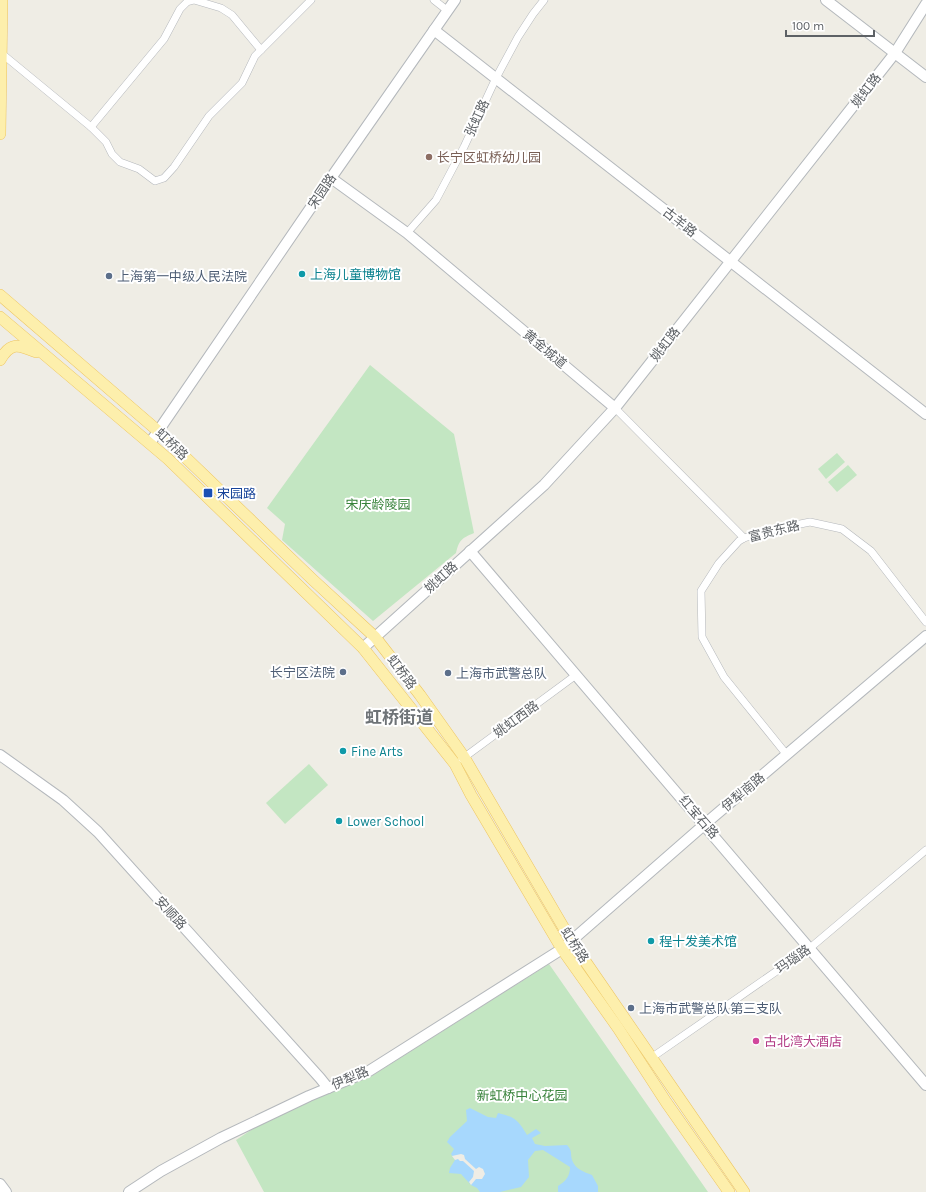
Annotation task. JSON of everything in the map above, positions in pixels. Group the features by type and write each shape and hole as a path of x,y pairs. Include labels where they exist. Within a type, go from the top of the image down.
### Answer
{"main road":[{"path":"0,134 1,81 4,55 2,0"},
{"name":"虹桥路","path":"0,295 158,431 312,579 375,637 464,757 572,942 744,1192"},
{"name":"虹桥路","path":"0,317 150,443 363,648 455,764 474,801 562,950 618,1028 666,1102 729,1192"},
{"path":"0,360 12,346 19,345 44,354"}],"street":[{"path":"91,127 164,39 180,9 187,2 194,0 221,8 232,15 261,50"},
{"path":"4,55 91,127 106,142 112,154 120,162 139,169 155,181 164,178 174,167 210,116 242,83 255,56 311,0"},
{"path":"434,0 448,11"},
{"name":"宋园路","path":"150,443 455,0"},
{"name":"张虹路","path":"407,233 436,200 464,147 496,78 518,37 544,0"},
{"path":"826,0 926,77"},
{"name":"姚虹路","path":"363,648 544,485 614,408 895,53 926,4"},
{"name":"古羊路","path":"434,30 926,414"},
{"name":"黄金城道","path":"331,178 407,233 614,408 744,538"},
{"name":"富贵东路","path":"787,755 724,677 702,637 701,591 719,562 739,541 744,538 776,529 810,522 842,529 871,551 926,622"},
{"name":"红宝石路","path":"470,551 926,1083"},
{"name":"伊犁南路","path":"562,950 705,824 926,636"},
{"name":"姚虹西路","path":"455,764 576,675"},
{"name":"安顺路","path":"0,755 63,800 98,832 328,1088"},
{"name":"玛瑙路","path":"652,1058 810,948 926,850"},
{"name":"伊犁路","path":"129,1192 161,1171 221,1138 328,1088 369,1071 562,950"},
{"path":"0,1184 6,1192"}],"green space":[{"name":"宋庆龄陵园","path":"370,365 454,434 474,533 462,540 458,545 456,553 373,621 282,540 285,524 267,508"},
{"path":"837,453 845,462 826,479 818,469"},
{"path":"848,465 857,475 837,492 828,482"},
{"path":"309,764 328,785 285,824 266,803"},
{"name":"新虹桥中心花园","path":"549,964 708,1192 264,1192 236,1140 278,1112 370,1077"}],"water":[{"path":"470,1108 488,1117 496,1118 498,1113 508,1116 516,1120 527,1135 536,1129 541,1133 532,1138 535,1144 545,1146 567,1145 571,1151 573,1163 580,1170 592,1175 598,1186 598,1192 558,1192 558,1186 567,1178 570,1167 543,1150 535,1151 528,1160 529,1177 521,1187 500,1192 480,1192 461,1174 449,1173 455,1160 451,1154 454,1149 447,1142 450,1137 467,1121 466,1110"}],"pier":[{"path":"461,1154 464,1155 465,1159 476,1169 479,1167 483,1169 485,1174 482,1179 476,1179 471,1185 469,1182 473,1177 474,1171 463,1161 458,1159 455,1160 452,1156"}],"place":[{"name":"长宁区虹桥幼儿园","path":"429,157"},
{"name":"上海儿童博物馆","path":"302,274"},
{"name":"上海第一中级人民法院","path":"109,276"},
{"name":"宋园路","path":"208,493"},
{"name":"长宁区法院","path":"343,672"},
{"name":"上海市武警总队","path":"448,673"},
{"name":"Fine Arts","path":"343,751"},
{"name":"Lower School","path":"339,821"},
{"name":"程十发美术馆","path":"651,941"},
{"name":"上海市武警总队第三支队","path":"631,1008"},
{"name":"古北湾大酒店","path":"756,1041"}],"district":[{"name":"虹桥街道","path":"399,717"}]}
